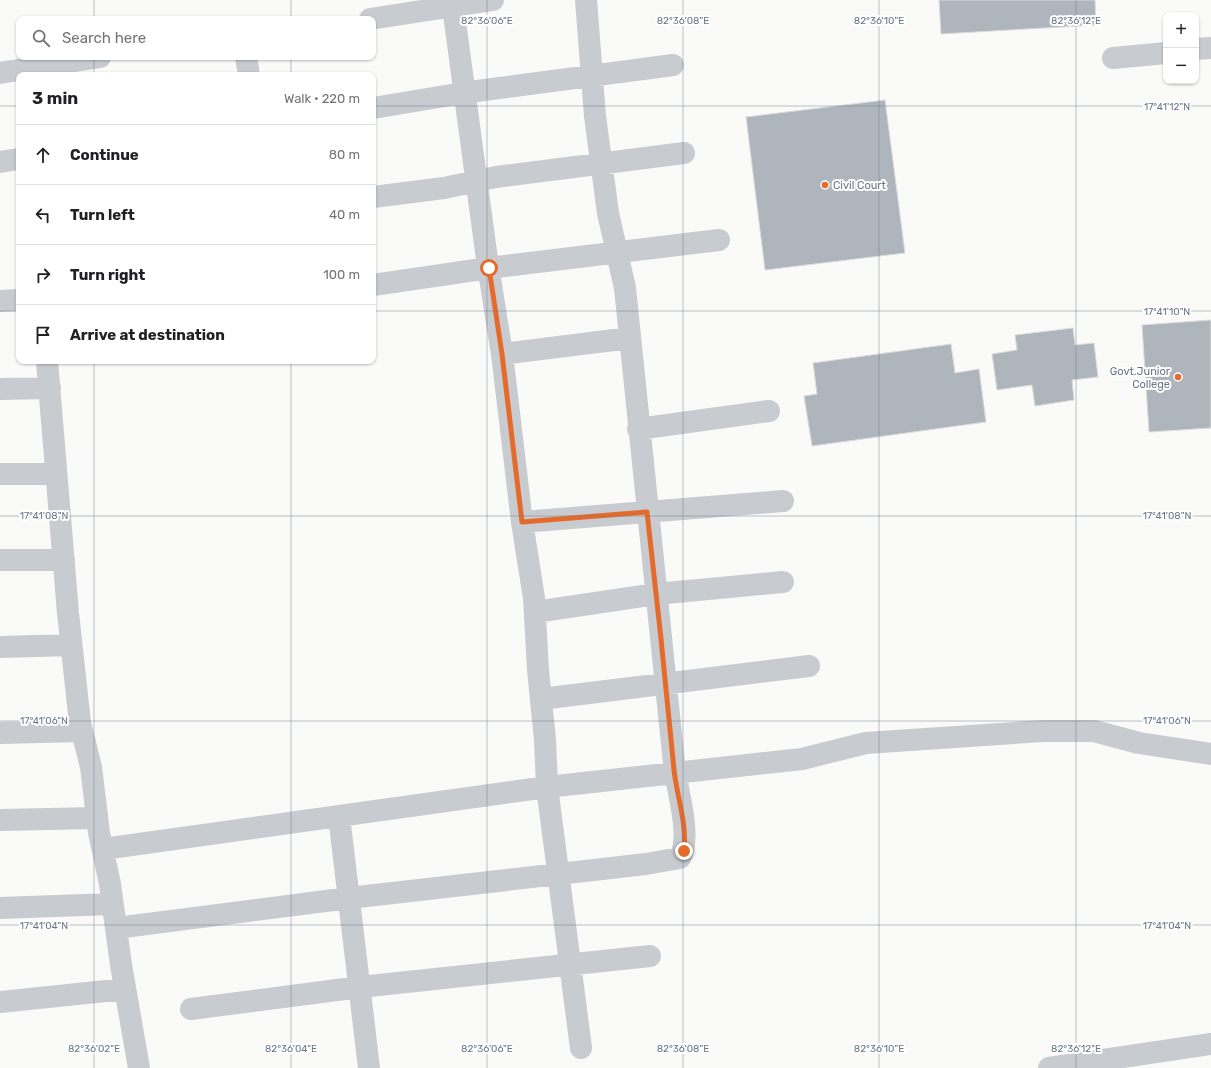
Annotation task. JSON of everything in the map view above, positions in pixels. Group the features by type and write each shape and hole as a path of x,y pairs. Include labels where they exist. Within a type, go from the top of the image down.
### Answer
{"street":[{"path":"376,18 493,0"},
{"path":"116,928 349,898 646,864 680,858 684,851 686,839 674,773 666,683 638,429 625,288 608,213 595,116 586,0"},
{"path":"453,7 502,354 522,522 534,598 538,670 545,740 547,787 581,1048"},
{"path":"1199,50 1211,48"},
{"path":"1113,58 1163,52"},
{"path":"0,73 81,60"},
{"path":"246,60 248,72"},
{"path":"376,108 465,93 673,65"},
{"path":"376,196 444,188 496,177 684,153"},
{"path":"0,162 16,159"},
{"path":"376,285 489,268 719,240"},
{"path":"0,301 16,300"},
{"path":"502,354 630,338"},
{"path":"47,364 71,645 82,731 90,767 102,849 139,1068"},
{"path":"0,389 50,388"},
{"path":"638,429 769,411"},
{"path":"0,474 56,474"},
{"path":"522,522 783,501"},
{"path":"0,560 64,560"},
{"path":"535,612 656,594 783,582"},
{"path":"0,647 71,645"},
{"path":"541,699 809,666"},
{"path":"0,733 82,731"},
{"path":"102,849 547,787 802,759 866,743 1043,731 1094,731 1139,743 1211,754"},
{"path":"339,816 370,1068"},
{"path":"0,820 97,818"},
{"path":"0,908 112,904"},
{"path":"191,1009 360,988 650,956"},
{"path":"0,1002 125,989"},
{"path":"1049,1068 1211,1044"}],"building":[{"path":"939,0 1095,0 1096,25 941,34"},
{"name":"Civil Court","path":"885,100 905,253 765,270 746,117"},
{"name":"Govt.Junior College","path":"1211,320 1211,428 1149,432 1142,325"},
{"path":"1073,328 1075,345 1094,343 1098,377 1072,380 1074,400 1035,406 1032,385 997,390 992,354 1017,350 1015,335"},
{"path":"951,344 955,373 979,369 986,422 812,446 804,396 817,394 813,363"}],"place":[{"name":"Civil Court","path":"825,185"},
{"name":"Govt.Junior College","path":"1178,377"}],"route":[{"path":"489,268 502,354 522,522 647,512 664,660 674,773 686,839 684,851"}]}
